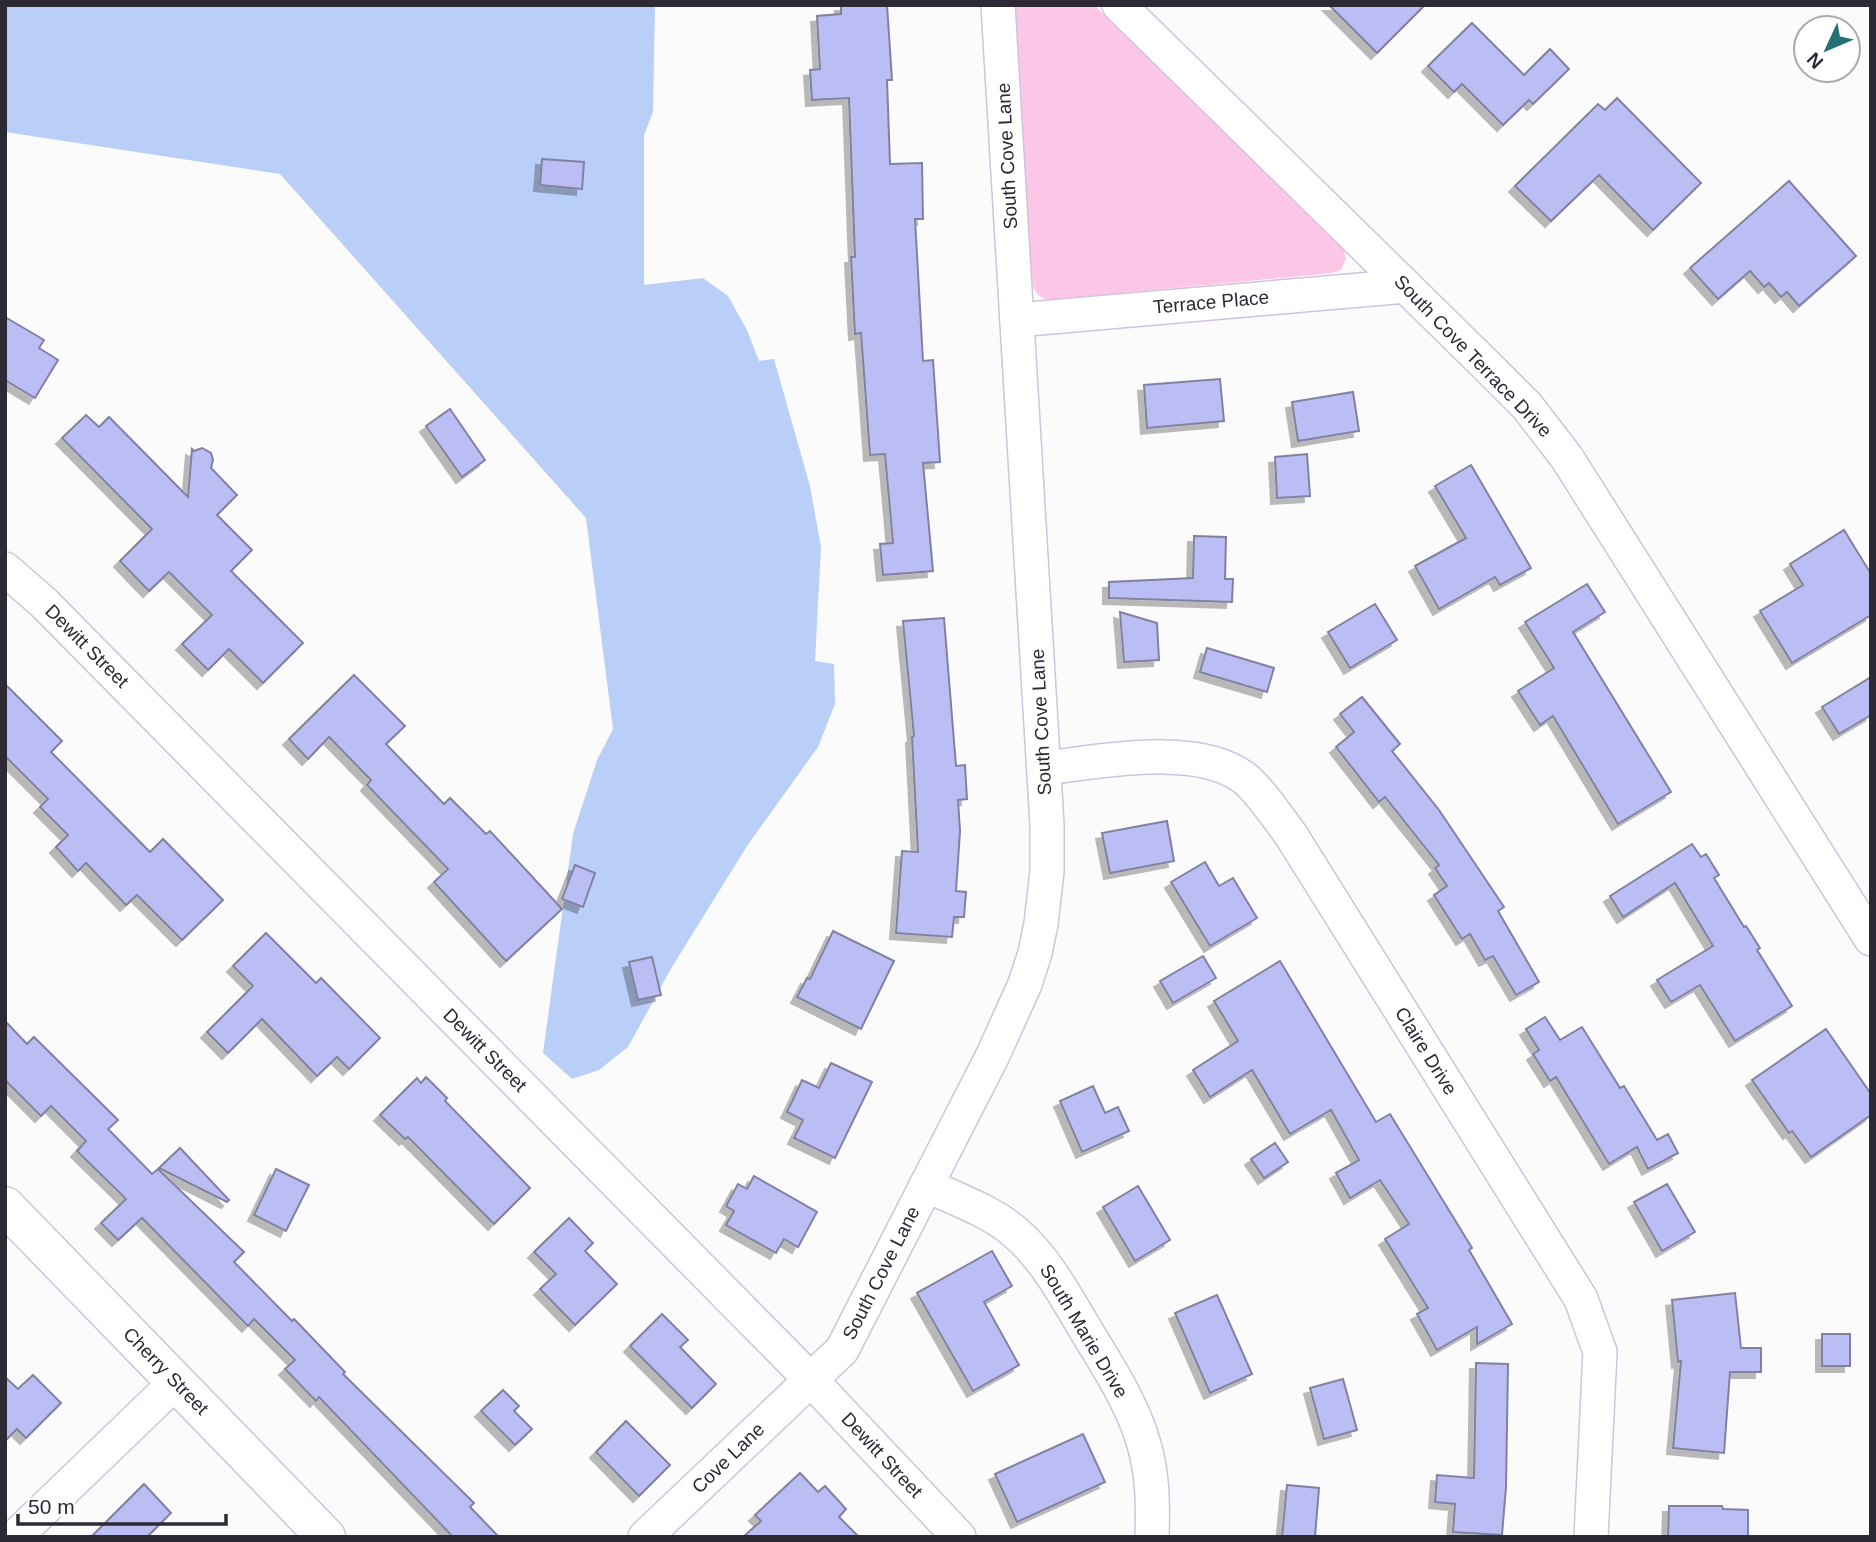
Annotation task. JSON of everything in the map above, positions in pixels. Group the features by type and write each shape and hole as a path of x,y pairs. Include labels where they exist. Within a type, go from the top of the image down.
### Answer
{"street":[{"name":"South Cove Lane","path":"810,1379 842,1350 997,1047 1025,984 1035,953 1044,903 1048,849 1044,768 998,5"},
{"name":"South Cove Terrace Drive","path":"1119,5 1527,406 1555,441 1871,939"},
{"name":"Terrace Place","path":"1017,320 1406,286"},
{"name":"Dewitt Street","path":"5,569 54,613 810,1379 959,1537"},
{"name":"Claire Drive","path":"1044,768 1166,755 1219,764 1245,778 1291,835 1581,1299 1600,1352 1591,1537"},
{"name":"South Marie Drive","path":"926,1185 1014,1231 1054,1277 1124,1395 1138,1426 1151,1475 1152,1537"},
{"name":"Cherry Street","path":"5,1206 326,1537"},
{"name":"Cove Lane","path":"645,1537 810,1379"},
{"path":"15,1537 176,1382"}],"shaded area":[{"path":"1015,5 1094,5 1344,250 1346,259 1341,270 1048,300 1038,294 1031,277"}],"water":[{"path":"5,5 655,5 653,112 644,135 644,285 703,278 728,296 747,330 759,361 774,359 810,486 821,547 815,661 834,664 835,704 818,747 747,846 672,967 628,1047 599,1070 572,1079 543,1053 573,834 597,760 613,729 586,518 280,174 5,132"}],"building":[{"path":"841,5 887,5 892,80 887,80 890,164 922,163 923,219 915,219 923,361 933,360 940,462 923,463 933,571 883,575 880,544 893,543 885,454 870,455 861,333 855,334 849,98 812,100 810,70 820,69 817,16 841,14"},
{"path":"1329,5 1425,5 1377,53"},
{"path":"1472,23 1524,75 1550,49 1569,69 1533,104 1529,100 1503,125 1462,84 1454,92 1428,66"},
{"path":"1617,98 1701,183 1653,230 1599,175 1551,221 1515,186 1598,104 1605,110"},
{"path":"542,159 584,162 582,189 540,185"},
{"path":"1789,181 1856,256 1799,306 1787,292 1781,297 1769,283 1764,287 1750,271 1718,299 1690,268"},
{"path":"5,317 44,340 39,348 58,360 35,398 5,380"},
{"path":"1220,379 1224,421 1147,428 1144,385"},
{"path":"1353,392 1359,431 1298,441 1292,402"},
{"path":"450,409 485,460 462,477 426,426"},
{"path":"86,415 99,427 109,417 188,497 192,449 194,451 202,448 211,453 211,468 237,495 217,515 252,550 231,571 303,643 263,683 229,649 208,670 182,644 212,615 169,572 149,591 120,561 152,529 62,438"},
{"path":"1307,454 1310,496 1277,498 1275,457"},
{"path":"1471,465 1531,568 1500,585 1495,577 1439,609 1415,566 1466,538 1435,486"},
{"path":"1844,530 1871,574 1871,615 1792,663 1760,611 1803,585 1790,564"},
{"path":"1194,536 1226,537 1225,579 1233,579 1232,602 1109,598 1109,582 1193,578"},
{"path":"1587,584 1605,612 1573,632 1671,792 1618,824 1553,716 1540,725 1518,691 1554,668 1525,622"},
{"path":"1375,604 1397,640 1350,668 1328,632"},
{"path":"1120,612 1157,623 1159,660 1124,662"},
{"path":"944,618 956,766 965,765 967,799 958,800 960,831 956,891 966,892 964,917 954,917 952,937 896,933 902,851 918,852 914,736 903,621"},
{"path":"1207,648 1274,668 1267,692 1200,672"},
{"path":"354,675 405,726 386,744 444,804 450,798 486,834 490,831 562,909 506,961 434,882 448,869 367,785 371,780 329,737 308,759 289,739"},
{"path":"1871,677 1871,715 1839,734 1822,707"},
{"path":"5,684 62,741 51,752 150,852 163,839 223,900 182,940 137,895 126,905 86,863 78,871 56,847 68,835 40,807 48,799 5,756"},
{"path":"1362,697 1400,744 1392,751 1439,810 1504,907 1498,911 1539,982 1516,995 1493,956 1485,960 1470,934 1462,939 1434,895 1447,886 1435,868 1439,865 1385,797 1379,802 1336,747 1354,732 1340,714"},
{"path":"1167,821 1174,861 1110,873 1102,833"},
{"path":"1692,844 1701,857 1706,854 1719,875 1714,878 1760,948 1757,950 1792,1006 1735,1041 1700,985 1671,1002 1657,980 1713,946 1675,883 1623,917 1610,896"},
{"path":"1205,862 1219,886 1233,878 1257,918 1210,946 1171,882"},
{"path":"575,865 595,873 583,907 562,899"},
{"path":"833,931 894,961 861,1029 797,997 807,978 810,979"},
{"path":"266,933 316,983 321,978 380,1038 349,1069 337,1057 317,1076 262,1019 228,1053 207,1032 253,986 233,966"},
{"path":"1203,956 1216,978 1173,1003 1160,981"},
{"path":"652,957 661,995 638,1000 629,962"},
{"path":"1280,961 1376,1122 1390,1114 1472,1248 1469,1250 1512,1324 1477,1344 1477,1327 1437,1350 1417,1314 1428,1308 1385,1239 1409,1224 1380,1180 1350,1198 1336,1173 1359,1160 1331,1110 1290,1134 1252,1070 1210,1097 1193,1070 1238,1041 1214,1001"},
{"path":"1545,1017 1560,1040 1582,1027 1620,1088 1624,1086 1657,1140 1668,1134 1678,1153 1648,1169 1637,1147 1609,1164 1556,1077 1550,1081 1533,1054 1539,1050 1526,1029"},
{"path":"5,1021 27,1044 34,1037 118,1120 108,1129 152,1174 158,1169 244,1252 234,1262 292,1321 294,1319 345,1372 343,1374 474,1503 470,1507 499,1537 453,1537 319,1397 316,1401 285,1369 295,1360 254,1319 248,1326 142,1218 118,1240 101,1223 126,1199 77,1151 86,1141 51,1106 41,1116 5,1080"},
{"path":"1826,1029 1871,1094 1871,1115 1811,1157 1792,1131 1789,1133 1752,1080"},
{"path":"831,1063 872,1082 835,1158 794,1138 803,1120 787,1112 802,1080 819,1088"},
{"path":"426,1077 447,1098 445,1101 530,1188 494,1224 408,1137 405,1139 380,1115 417,1078 421,1083"},
{"path":"1093,1086 1105,1113 1118,1107 1129,1131 1082,1152 1060,1101"},
{"path":"1275,1143 1288,1162 1264,1178 1251,1159"},
{"path":"180,1148 229,1200 227,1202 159,1168"},
{"path":"276,1169 309,1185 286,1231 254,1215"},
{"path":"754,1176 817,1212 798,1247 784,1239 776,1253 726,1225 734,1211 726,1206 738,1184 747,1189"},
{"path":"1667,1184 1695,1232 1662,1251 1634,1202"},
{"path":"1138,1186 1170,1240 1135,1261 1103,1207"},
{"path":"569,1218 593,1243 585,1251 617,1284 575,1325 540,1289 556,1274 534,1252"},
{"path":"992,1251 1012,1286 984,1302 1019,1365 973,1391 917,1293"},
{"path":"1735,1293 1741,1348 1761,1348 1761,1372 1730,1372 1724,1453 1673,1448 1681,1361 1678,1362 1672,1300"},
{"path":"1217,1295 1252,1374 1210,1393 1175,1313"},
{"path":"662,1314 688,1340 680,1347 716,1384 692,1408 630,1346"},
{"path":"1822,1334 1850,1334 1850,1366 1822,1366"},
{"path":"1476,1363 1508,1364 1506,1487 1502,1535 1453,1532 1455,1504 1435,1502 1437,1475 1474,1478"},
{"path":"33,1375 61,1403 26,1438 17,1429 5,1441 5,1377 18,1389"},
{"path":"1343,1379 1357,1430 1324,1439 1310,1388"},
{"path":"503,1390 519,1406 514,1411 532,1429 515,1445 481,1411"},
{"path":"626,1421 670,1465 639,1496 596,1452"},
{"path":"1083,1434 1105,1482 1017,1522 995,1474"},
{"path":"800,1473 818,1492 825,1486 846,1509 839,1517 859,1537 743,1537 761,1521 755,1515"},
{"path":"144,1484 171,1513 147,1537 91,1537"},
{"path":"1287,1485 1319,1488 1315,1537 1282,1537"},
{"path":"1669,1506 1722,1506 1723,1509 1748,1510 1748,1537 1668,1537"}]}
